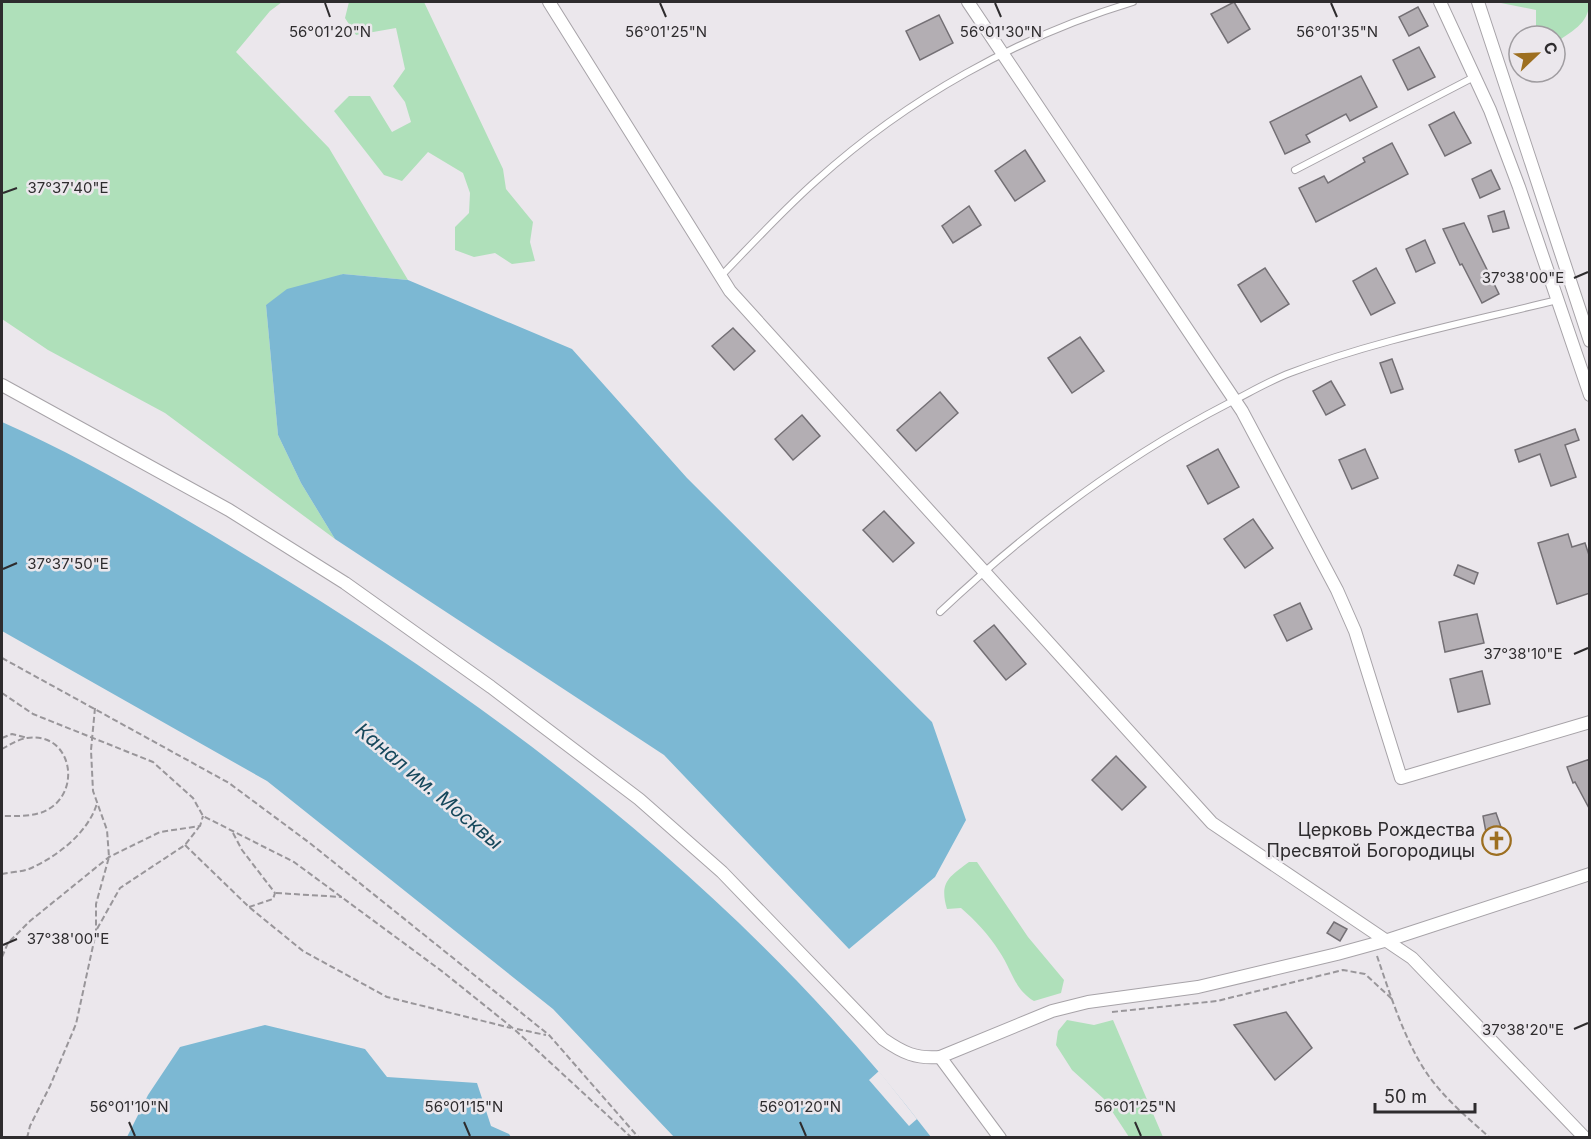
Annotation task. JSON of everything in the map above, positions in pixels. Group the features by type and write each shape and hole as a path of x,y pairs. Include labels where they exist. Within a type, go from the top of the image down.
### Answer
{"street":[{"path":"549,2 720,276 1212,823 1412,958 1586,1137"},
{"path":"968,2 1236,400 1337,590 1355,631 1401,778 1590,722"},
{"path":"1440,2 1515,176 1590,395"},
{"path":"1478,2 1590,341"},
{"path":"2,385 238,516 345,583 491,687 639,800 722,872 883,1039 920,1059 940,1057 1052,1011 1088,1002 1198,987 1373,945 1590,874"},
{"path":"940,1057 1000,1137"}],"lane":[{"path":"720,276 817,180 926,97 1002,54 1083,17 1133,2"},
{"path":"1295,170 1474,77"},
{"path":"940,612 983,571 1043,521 1152,444 1289,373 1392,341 1558,300"}],"path":[{"path":"2,658 229,783 311,844 549,1035 639,1137"},
{"path":"2,693 33,714 153,762 193,798 203,816 232,833 294,862 443,972 514,1029 632,1137"},
{"path":"27,1137 76,1024 96,932 96,904 109,858 107,831 93,791 95,708"},
{"path":"2,738 12,734 41,739 55,745 70,767 62,796 47,811 20,816 2,816"},
{"path":"2,748 28,738"},
{"path":"2,874 28,869 59,850 82,832 94,814 98,802"},
{"path":"96,932 120,888 185,845 200,826 203,816"},
{"path":"2,957 8,943 30,921 109,858 160,832 200,826"},
{"path":"232,833 248,859 275,893 342,897"},
{"path":"185,845 249,907 303,951 387,998 514,1029 549,1035"},
{"path":"249,907 265,904 273,899 275,893"},
{"path":"1373,945 1392,999 1427,1074 1453,1104 1490,1137"},
{"path":"1110,1012 1217,1001 1343,970 1365,974 1392,999"}],"green space":[{"path":"2,2 282,2 270,11 236,52 329,148 408,280 343,274 266,305 278,435 301,483 335,539 165,413 48,350 2,319"},
{"path":"349,2 424,2 503,169 506,189 533,222 530,242 535,261 512,264 495,253 474,257 455,250 455,227 469,213 470,193 463,173 428,152 402,181 384,175 334,111 349,96 370,96 392,132 411,122 405,102 393,86 405,69 396,28 356,35 345,18"},
{"path":"1496,2 1589,2 1583,21 1567,35 1567,24 1536,24 1536,10"},
{"path":"969,862 977,862 1028,937 1064,980 1061,993 1034,1001 1027,996 982,928 961,908 947,909 945,886 951,876"},
{"path":"1067,1020 1094,1025 1113,1020 1163,1137 1129,1137 1104,1099 1072,1070 1056,1045 1058,1031"}],"water":[{"path":"343,274 408,280 572,349 687,478 932,722 966,820 935,877 849,949 664,755 335,539 301,483 278,435 266,305 287,289"},
{"name":"Канал им. Москвы","path":"2,422 99,470 257,562 444,683 534,749 621,818 705,891 785,969 861,1051 931,1137 674,1137 553,1009 267,781 2,631"},
{"path":"265,1025 365,1049 387,1077 477,1083 491,1126 511,1137 127,1137 148,1095 180,1047"}],"pier":[{"path":"879,1071 917,1119 909,1126 869,1080"}],"building":[{"path":"1234,2 1250,29 1228,43 1211,14"},
{"path":"1418,7 1428,26 1409,36 1399,17"},
{"path":"939,15 953,43 920,60 906,31"},
{"path":"1419,47 1435,77 1408,90 1393,60"},
{"path":"1361,76 1377,107 1350,121 1346,114 1306,135 1310,142 1285,154 1270,122"},
{"path":"1454,112 1471,143 1445,156 1429,125"},
{"path":"1392,143 1408,174 1316,222 1299,188 1324,176 1328,183 1365,162 1363,158"},
{"path":"1025,150 1045,181 1015,201 995,171"},
{"path":"1491,170 1500,189 1480,198 1472,179"},
{"path":"969,206 981,225 953,243 942,226"},
{"path":"1504,211 1509,228 1493,232 1488,216"},
{"path":"1464,223 1499,294 1482,303 1443,229"},
{"path":"1425,240 1435,263 1416,272 1406,249"},
{"path":"1265,268 1289,304 1261,322 1238,285"},
{"path":"1376,268 1395,303 1371,315 1353,281"},
{"path":"733,328 755,351 734,370 712,346"},
{"path":"1080,337 1104,371 1072,393 1048,358"},
{"path":"1392,359 1403,389 1391,393 1380,363"},
{"path":"1331,381 1345,405 1326,415 1313,391"},
{"path":"940,392 958,413 916,451 897,430"},
{"path":"802,415 820,436 793,460 775,439"},
{"path":"1575,429 1579,440 1565,445 1576,477 1551,486 1540,454 1519,462 1515,450"},
{"path":"1218,449 1239,487 1208,504 1187,466"},
{"path":"1365,449 1378,478 1352,489 1339,460"},
{"path":"884,511 914,543 893,562 863,530"},
{"path":"1253,519 1273,548 1245,568 1224,539"},
{"path":"1568,534 1572,547 1585,543 1590,558 1590,593 1557,604 1538,543"},
{"path":"1458,565 1478,573 1474,584 1454,575"},
{"path":"1300,603 1312,629 1287,641 1274,615"},
{"path":"1477,614 1484,643 1445,652 1439,622"},
{"path":"994,625 1026,664 1006,680 974,641"},
{"path":"1482,671 1490,704 1458,712 1450,679"},
{"path":"1116,756 1146,787 1122,810 1092,780"},
{"path":"1590,759 1590,810 1575,782 1573,783 1567,767"},
{"name":"Церковь Рождества Пресвятой Богородицы","path":"1496,813 1507,844 1505,852 1498,855 1489,849 1483,816"},
{"path":"1334,922 1347,929 1340,941 1327,933"},
{"path":"1286,1012 1312,1048 1275,1080 1234,1025"}],"place":[{"name":"Церковь Рождества Пресвятой Богородицы","path":"1496,840"}]}
